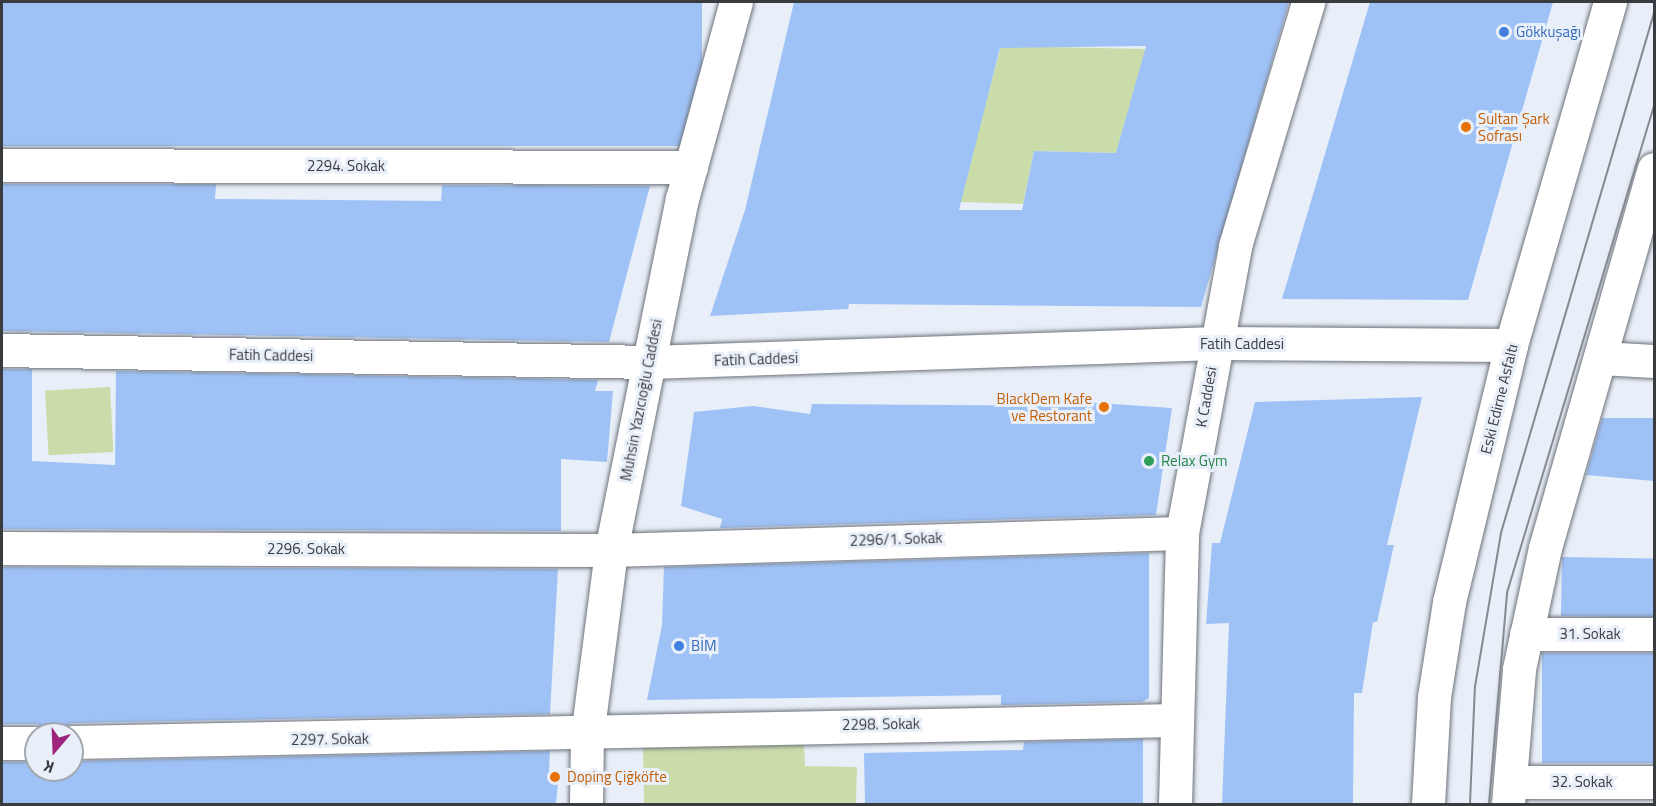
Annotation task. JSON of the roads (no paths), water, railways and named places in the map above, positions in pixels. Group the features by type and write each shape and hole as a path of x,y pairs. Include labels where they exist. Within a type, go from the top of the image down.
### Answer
{"street":[{"name":"Muhsin Yazıcıoğlu Caddesi","path":"586,804 587,736 611,550 691,167 736,2"},
{"name":"K Caddesi","path":"1175,804 1182,533 1235,246 1308,2"},
{"name":"Eski Edirne Asfaltı","path":"1428,804 1434,697 1449,602 1511,345 1610,2"},
{"name":"2294. Sokak","path":"2,165 691,167"},
{"path":"1509,793 1526,634 1600,358 1654,169"},
{"name":"Fatih Caddesi","path":"2,350 649,362 1216,343 1511,345"},
{"path":"1600,358 1654,361"},
{"name":"2296/1. Sokak","path":"611,550 1182,533"},
{"name":"2296. Sokak","path":"2,548 611,550"},
{"name":"31. Sokak","path":"1526,634 1654,633"},
{"name":"2298. Sokak","path":"587,736 709,725 1176,720"},
{"name":"2297. Sokak","path":"84,742 587,736"},
{"path":"2,743 24,743"},
{"name":"32. Sokak","path":"1509,793 1654,782"}],"tram line":[{"path":"1470,804 1475,687 1501,533 1654,13"},
{"path":"1489,804 1507,593 1654,106"}],"place":[{"name":"Gökkuşağı","path":"1504,32"},
{"name":"Sultan Şark Sofrası","path":"1466,127"},
{"name":"BlackDem Kafe ve Restorant","path":"1104,407"},
{"name":"Relax Gym","path":"1149,461"},
{"name":"BİM","path":"679,646"},
{"name":"Doping Çiğköfte","path":"555,777"}]}
